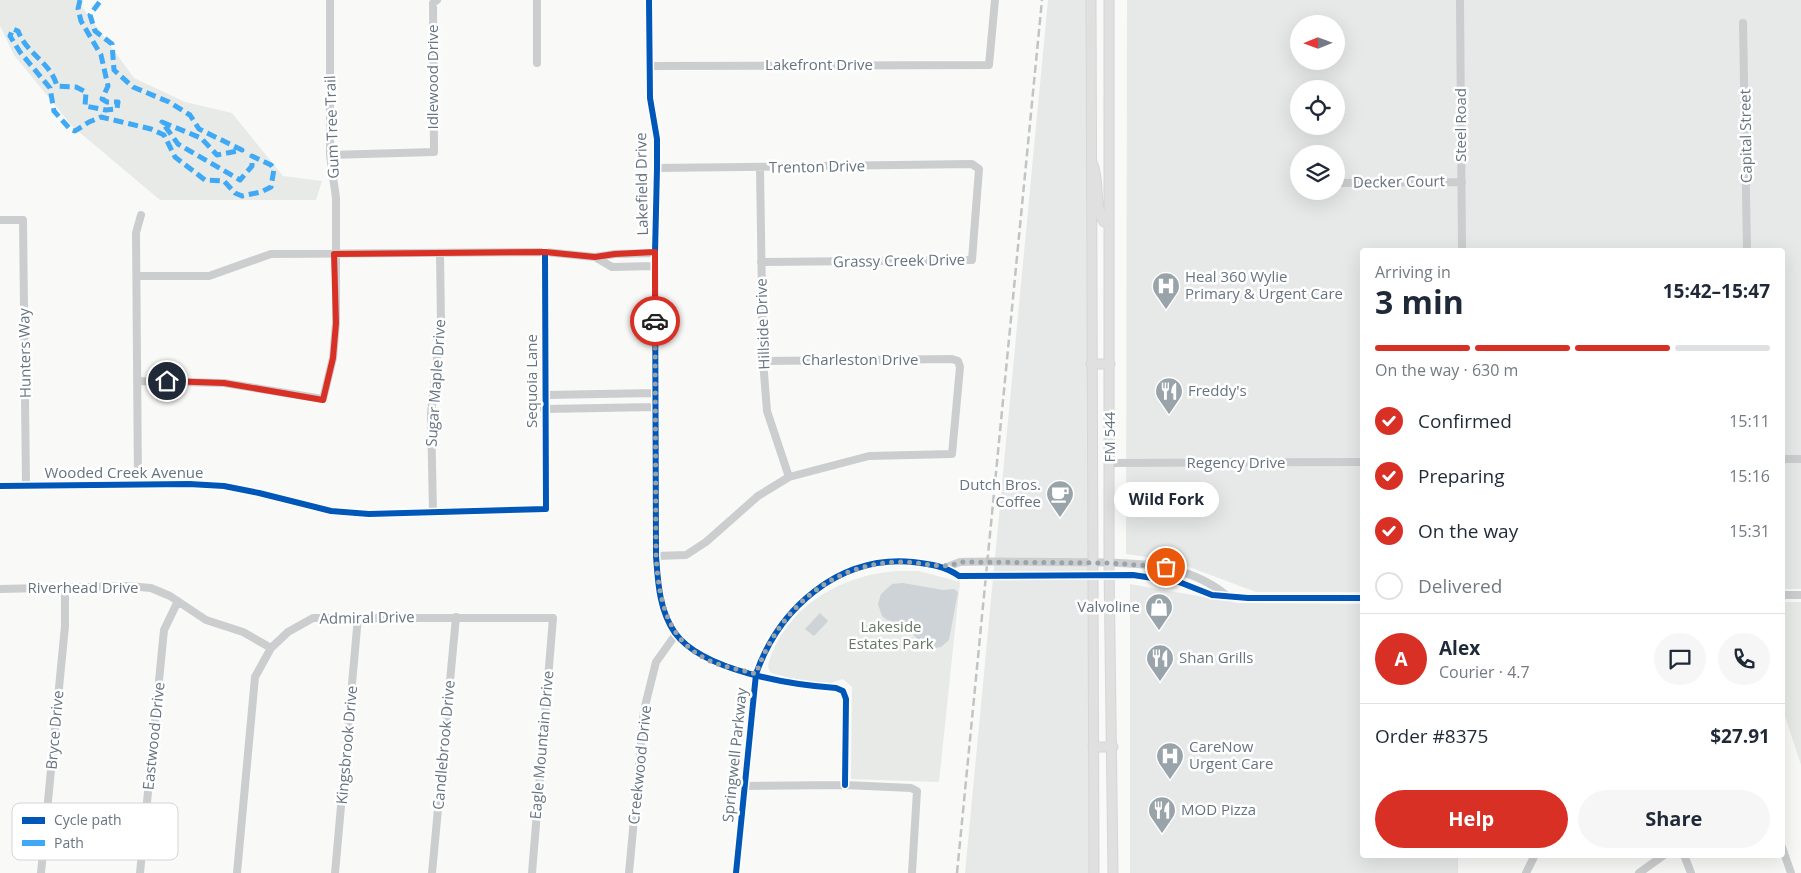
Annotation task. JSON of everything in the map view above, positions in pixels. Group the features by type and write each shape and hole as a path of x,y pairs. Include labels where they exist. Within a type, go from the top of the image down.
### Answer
{"main road":[{"name":"FM 544","path":"1091,0 1094,873"},
{"name":"FM 544","path":"1109,0 1109,563 1113,747 1113,873"},
{"path":"1091,160 1098,175 1098,208 1104,222 1109,223"},
{"path":"1091,364 1110,364"},
{"path":"1093,747 1113,747"}],"street":[{"name":"Gum Tree Trail","path":"138,381 224,383 323,400 333,358 336,323 334,254 336,198 330,155 330,0"},
{"path":"537,0 537,63"},
{"name":"Lakefield Drive","path":"649,0 649,66 657,168 655,393 658,589 662,605 676,634 692,649 714,663 809,686 836,688 843,691 846,704 845,785"},
{"name":"Lakefront Drive","path":"649,66 989,65 995,0"},
{"name":"Steel Road","path":"1460,0 1462,248"},
{"name":"Idlewood Drive","path":"330,155 434,152 435,1"},
{"name":"Capital Street","path":"1743,23 1747,248"},
{"name":"Trenton Drive","path":"657,168 972,164 977,166"},
{"name":"Grassy Creek Drive","path":"761,262 972,260 979,169 977,166"},
{"name":"Hillside Drive","path":"760,168 763,361 767,410 789,477"},
{"name":"Decker Court","path":"1345,183 1462,182"},
{"path":"138,484 136,233 141,215"},
{"name":"Hunters Way","path":"0,220 23,220 26,486"},
{"path":"137,276 209,276 271,254 545,252 595,257 655,252"},
{"name":"Sequoia Lane","path":"545,252 544,409 546,509"},
{"name":"Sugar Maple Drive","path":"433,512 432,413 441,323 440,253"},
{"path":"595,257 612,267 655,266"},
{"name":"Charleston Drive","path":"763,361 952,359 958,362 960,367 952,454 869,456 789,477"},
{"path":"545,395 655,393"},
{"path":"544,409 656,407"},
{"path":"1785,459 1801,459"},
{"name":"Regency Drive","path":"1110,463 1360,462"},
{"path":"656,556 686,555 706,542 758,496 789,477"},
{"name":"Wooded Creek Avenue","path":"0,486 138,484 224,486 332,511 369,514 546,509"},
{"name":"Springwell Parkway","path":"736,873 756,674 766,647 788,615 826,583 859,568 881,563 905,562 947,567 960,562 1109,563 1166,567 1216,587 1226,595"},
{"path":"1007,562 1007,577"},
{"name":"Springwell Parkway","path":"947,567 960,576 1110,575 1157,577 1179,582 1212,595 1248,598 1360,598"},
{"name":"Riverhead Drive","path":"0,589 128,586 151,588 178,601 206,620 242,632 270,648"},
{"name":"Bryce Drive","path":"49,803 65,626 65,587"},
{"path":"1785,596 1801,595"},
{"name":"Eastwood Drive","path":"147,803 164,630 178,601"},
{"name":"Kingsbrook Drive","path":"335,873 358,617"},
{"name":"Candlebrook Drive","path":"432,873 456,617"},
{"name":"Admiral Drive","path":"237,873 255,677 270,648 288,632 313,618 552,618"},
{"name":"Eagle Mountain Drive","path":"532,873 552,618"},
{"name":"Creekwood Drive","path":"629,873 644,710 656,662 676,634"},
{"path":"744,786 845,785 911,788 917,791 912,873"},
{"path":"1785,856 1791,873"},
{"path":"1526,873 1534,858"},
{"path":"1639,873 1660,858"},
{"path":"1685,858 1691,873"},
{"name":"Bryce Drive","path":"42,873 43,860"},
{"name":"Eastwood Drive","path":"140,873 141,860"}],"shaded area":[{"path":"1048,0 1086,0 1089,873 965,873"},
{"path":"1127,0 1801,0 1801,589 1785,589 1785,248 1360,248 1360,592 1256,592 1173,561 1126,554"},
{"path":"903,583 943,590 954,589 958,592 949,640 941,647 935,648 923,645 904,624 887,620 882,616 878,604 881,594 892,584"},
{"path":"1130,584 1238,603 1360,604 1360,858 1458,858 1458,873 1130,873"},
{"path":"820,613 828,621 814,636 805,629"}],"green space":[{"path":"0,0 77,0 134,78 185,102 232,113 283,176 322,181 316,200 160,200 72,126 14,55 0,26"},
{"name":"Lakeside Estates Park","path":"899,571 919,571 960,582 939,782 851,779 852,687 843,679 830,683 807,682 774,674 770,672 768,666 776,645 787,627 801,611 818,598 837,587 857,579"},
{"path":"1785,602 1801,602 1801,765 1785,716"}],"railway":[{"path":"957,873 1042,0"}],"marked path":[{"path":"80,0 78,9 81,21 101,55 108,86 102,99 107,102 118,102 117,109 106,110 85,106 86,92 76,87 57,86 54,77 27,47 18,31 13,29 10,36 20,52 50,88 54,111 70,129 75,131 101,117 151,129 164,135 175,157 205,180 224,181 235,193 242,196 261,192 271,187 274,169 271,165 252,156 252,166 240,180 178,144 162,122 201,138 217,155 242,150 199,129 190,115 169,102 133,87 114,70 112,44 95,31 90,15 101,0"}],"cycle path":[{"path":"649,0 650,98 657,139 655,253 656,556 662,605 675,633 688,646 706,657 749,674 836,688 843,691 846,699 845,785"},
{"path":"0,486 189,484 224,486 331,511 369,514 546,509 545,252"},
{"path":"736,873 756,674 766,650 796,608 815,591 837,577 860,567 886,562 913,562 943,568 959,576 1133,575 1179,582 1212,595 1248,598 1360,598"}],"way so far":[{"path":"655,321 656,556 658,589 664,613 676,634 692,649 714,663 756,674 766,647 774,633 802,601 826,583 843,574 874,564 905,562 947,567 960,562 1109,563 1166,567"}],"place":[{"name":"Heal 360 Wylie Primary & Urgent Care","path":"1166,310"},
{"name":"Freddy's","path":"1169,415"},
{"name":"Dutch Bros. Coffee","path":"1060,518"},
{"name":"Wild Fork","path":"1166,567"},
{"name":"Valvoline","path":"1159,631"},
{"name":"Shan Grills","path":"1160,682"},
{"name":"CareNow Urgent Care","path":"1170,780"},
{"name":"MOD Pizza","path":"1162,834"}],"route":[{"path":"167,381 224,383 273,389 306,398 323,400 333,358 336,323 334,254 545,252 595,257 655,252 655,321"}]}
